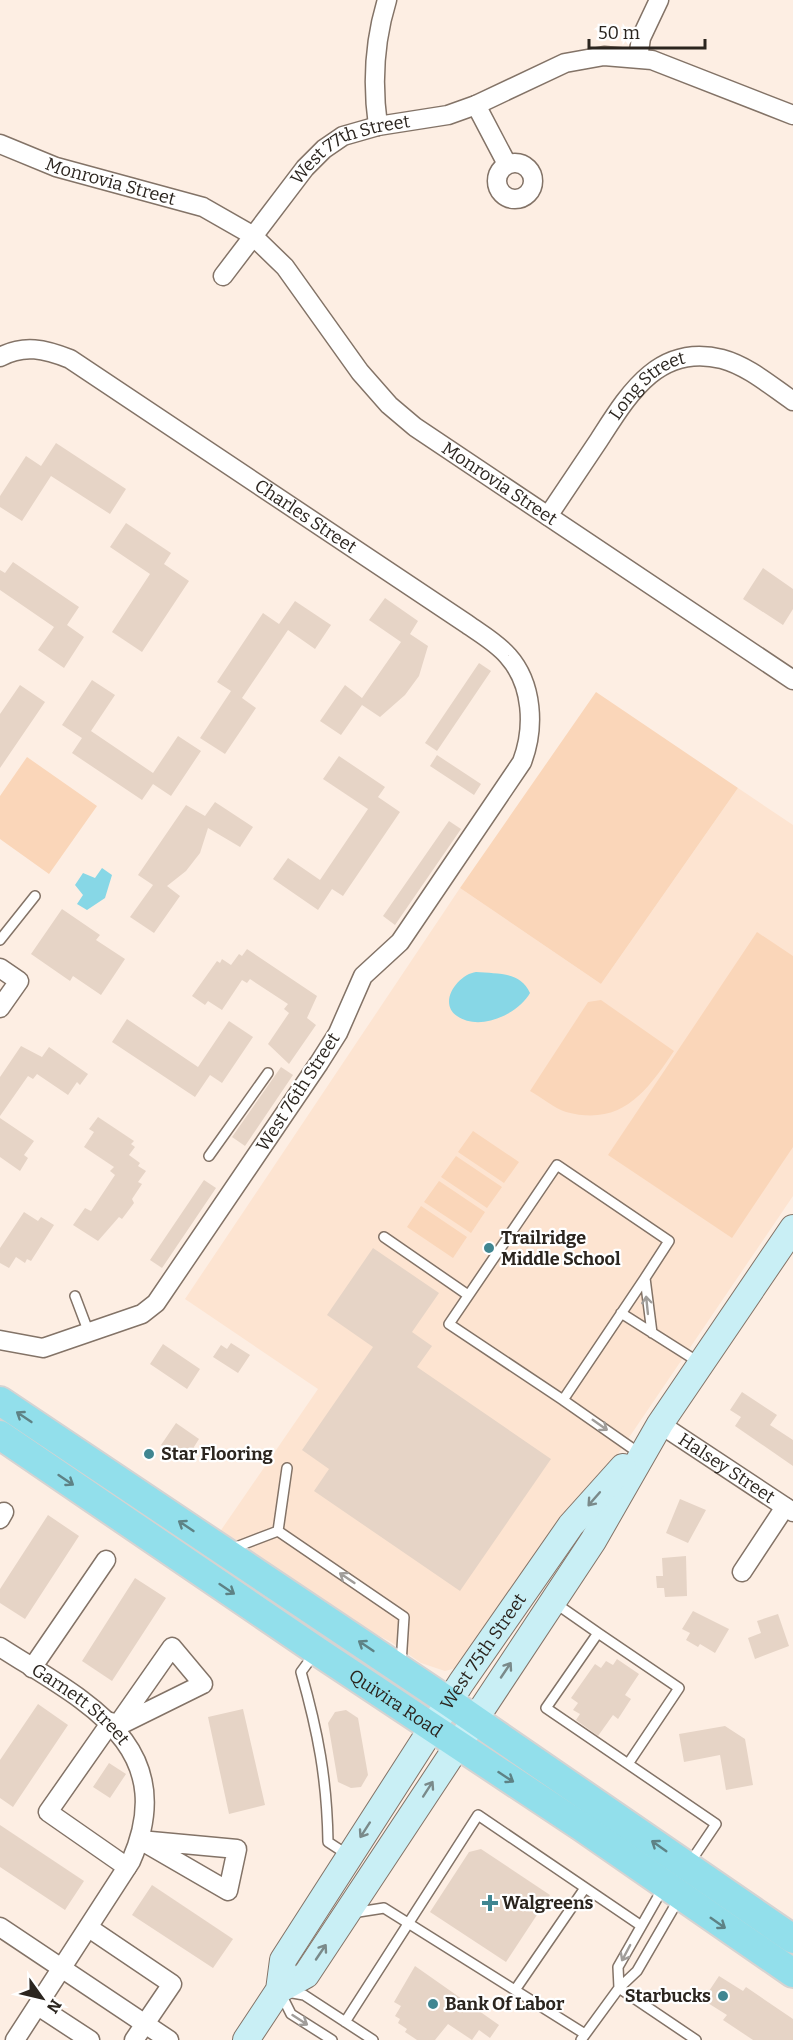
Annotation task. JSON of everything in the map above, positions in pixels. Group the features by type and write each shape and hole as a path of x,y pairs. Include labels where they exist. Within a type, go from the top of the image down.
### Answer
{"main road":[{"name":"West 75th Street","path":"279,1990 306,1975 593,1541 660,1424 793,1228"},
{"name":"Quivira Road","path":"0,1401 449,1702 793,1939"},
{"name":"West 75th Street","path":"246,2040 279,1990 283,1960 431,1728 572,1525 660,1424"},
{"name":"Quivira Road","path":"0,1435 431,1728 582,1827 793,1973"},
{"path":"672,1890 687,1866"}],"street":[{"path":"378,126 375,70 380,23 387,0"},
{"path":"638,58 641,38 659,0"},
{"name":"West 77th Street","path":"252,235 324,148 343,136 378,126 427,120 476,105 565,63 604,57 652,60 793,115"},
{"path":"476,105 507,164"},
{"name":"Monrovia Street","path":"0,144 56,167 203,207 252,235 285,267 360,372 389,405 446,449 793,680"},
{"path":"223,276 252,235"},
{"name":"Charles Street","path":"0,357 27,348 52,351 70,359 487,638 508,655 519,672 530,707"},
{"name":"Long Street","path":"548,516 628,396 654,370 674,361 696,356 721,359 739,365 793,400"},
{"name":"West 76th Street","path":"0,1340 43,1348 142,1314 156,1303 338,1033 363,976 400,942 522,762 527,749 530,707"},
{"path":"0,968 19,981 0,1008"},
{"name":"Halsey Street","path":"660,1424 789,1509"},
{"path":"742,1572 789,1509"},
{"path":"32,1668 106,1560"},
{"name":"Garnett Street","path":"0,1647 113,1725 134,1757 145,1800 140,1840 127,1867 15,2040"},
{"path":"113,1725 203,1684 172,1647 141,1692 113,1725 48,1812 127,1867"},
{"path":"140,1840 237,1849 228,1891 218,1885 140,1840"},
{"path":"0,1926 169,2040"},
{"path":"89,1928 172,1984 134,2040"},
{"path":"38,2006 90,2040"}],"lane":[{"path":"0,940 35,896"},
{"path":"209,1156 268,1073"},
{"path":"563,1400 669,1241 556,1165 449,1324 636,1451"},
{"path":"384,1237 468,1295"},
{"path":"645,1278 652,1332"},
{"path":"75,1296 89,1333"},
{"path":"621,1313 701,1364"},
{"path":"278,1531 287,1468"},
{"path":"225,1551 278,1531"},
{"path":"278,1531 404,1617 400,1669"},
{"path":"553,1602 679,1688 628,1764"},
{"path":"598,1633 546,1708 716,1824 687,1866"},
{"path":"317,1651 301,1672 324,1767 328,1842 348,1856"},
{"path":"345,2022 478,1815 640,1925"},
{"path":"515,1990 585,1888"},
{"path":"619,1988 618,1967 640,1925 672,1890"},
{"path":"347,1913 384,1908 515,1990 583,2037 619,1988 637,1971 672,1890"},
{"path":"619,1988 696,2040"},
{"path":"279,1990 304,1995 373,2040"},
{"path":"279,1990 291,2014 332,2040"}],"shaded area":[{"path":"596,692 738,788 601,984 460,888"},
{"path":"27,757 97,806 49,874 0,839 0,796"},
{"name":"Trailridge Middle School","path":"738,788 793,825 793,1196 611,1464 456,1668 445,1671 421,1663 391,1642 334,1613 217,1536 318,1389 185,1299 460,888 601,984"},
{"path":"757,932 793,956 793,1147 732,1238 608,1155"},
{"path":"601,1000 674,1051 643,1092 618,1110 586,1115 566,1112 530,1091 588,1002"},
{"path":"473,1131 519,1162 504,1183 458,1152"},
{"path":"456,1156 502,1187 487,1208 441,1177"},
{"path":"439,1181 485,1212 471,1233 424,1202"},
{"path":"421,1206 467,1237 453,1258 407,1227"}],"water":[{"path":"102,868 112,875 105,898 87,910 77,904 83,895 75,885 83,873 95,878"},
{"path":"476,972 514,977 526,986 530,993 517,1008 508,1014 487,1021 466,1020 451,1010 450,996 457,983"}],"building":[{"path":"56,443 126,489 110,514 51,476 22,521 0,507 0,496 26,456 41,466"},
{"path":"126,523 171,553 164,564 189,581 142,652 112,632 150,574 110,547"},
{"path":"13,562 79,607 67,625 84,637 64,668 38,650 54,627 0,590 0,570 5,573"},
{"path":"763,568 793,589 793,609 783,625 743,599"},
{"path":"385,598 418,621 410,634 428,646 419,676 405,695 380,717 362,705 341,735 320,721 345,685 362,698 401,642 369,620"},
{"path":"295,601 331,625 315,649 288,630 242,698 256,708 225,754 200,738 231,691 217,682 263,613 279,624"},
{"path":"479,663 491,671 437,751 425,743"},
{"path":"92,680 115,695 91,731 153,773 178,736 201,751 171,796 153,784 142,800 72,753 82,738 62,725"},
{"path":"20,685 45,702 0,768 0,714"},
{"path":"437,755 481,784 474,795 430,766"},
{"path":"339,756 385,787 378,797 400,812 343,896 332,889 318,910 273,879 288,858 320,880 368,809 323,779"},
{"path":"215,802 253,827 240,847 208,828 200,853 186,871 167,886 180,896 154,933 130,917 153,885 138,875 186,805 205,816"},
{"path":"449,821 461,829 395,925 383,916"},
{"path":"62,909 100,935 96,940 125,959 101,995 73,976 70,981 31,954"},
{"path":"247,949 317,996 307,1018 316,1025 289,1064 268,1044 289,1013 284,1009 288,1004 250,979 247,983 242,980 222,1010 208,1001 205,1005 192,996 217,961 220,963 222,959 231,965 239,954 242,956"},
{"path":"127,1019 198,1067 229,1021 253,1037 222,1083 210,1075 195,1097 112,1042"},
{"path":"21,1046 42,1057 49,1047 88,1074 80,1085 77,1082 68,1095 37,1074 33,1079 28,1076 0,1116 0,1077"},
{"path":"281,1067 293,1075 245,1146 232,1137"},
{"path":"98,1117 134,1141 131,1144 135,1147 129,1155 140,1163 138,1166 146,1171 138,1182 142,1184 132,1199 134,1203 122,1219 119,1217 98,1241 73,1225 85,1208 91,1211 115,1175 110,1171 114,1167 84,1147 94,1132 89,1129"},
{"path":"0,1118 34,1141 24,1155 28,1158 20,1171 0,1157"},
{"path":"204,1180 216,1188 162,1268 150,1260"},
{"path":"24,1212 38,1221 41,1217 54,1225 31,1261 27,1259 25,1263 16,1257 9,1268 0,1263 0,1248"},
{"path":"373,1248 439,1293 412,1332 432,1346 417,1367 551,1459 460,1591 314,1491 329,1469 302,1450 373,1347 327,1315"},
{"path":"231,1343 250,1355 238,1373 213,1357 221,1345 227,1349"},
{"path":"163,1344 200,1369 187,1389 150,1364"},
{"path":"742,1392 777,1415 770,1425 793,1440 793,1466 735,1426 741,1417 730,1410"},
{"path":"176,1423 199,1439 185,1461 161,1445"},
{"path":"680,1499 706,1510 688,1543 666,1533"},
{"path":"48,1515 79,1536 25,1619 0,1603 0,1589"},
{"path":"686,1556 687,1596 665,1597 664,1588 657,1588 656,1576 663,1576 662,1558"},
{"path":"135,1578 166,1598 112,1681 82,1661"},
{"path":"693,1611 729,1629 715,1653 700,1644 698,1647 686,1640 690,1633 682,1629"},
{"path":"778,1614 789,1646 755,1659 748,1638 761,1633 757,1621"},
{"path":"617,1659 639,1674 625,1695 631,1699 618,1719 613,1715 598,1736 576,1720 580,1714 573,1710 578,1703 571,1698 595,1664 601,1668 606,1661 613,1665"},
{"path":"38,1704 68,1725 13,1807 0,1798 0,1760"},
{"path":"243,1709 265,1805 229,1814 208,1717"},
{"path":"346,1710 358,1718 368,1775 361,1787 351,1788 338,1782 328,1723 335,1712"},
{"path":"725,1726 745,1739 753,1785 726,1790 720,1755 684,1762 679,1734"},
{"path":"109,1763 126,1774 110,1798 93,1787"},
{"path":"0,1825 84,1881 65,1910 0,1867"},
{"name":"Walgreens","path":"481,1849 550,1895 506,1962 430,1912 469,1852"},
{"path":"152,1885 233,1939 213,1968 132,1915"},
{"name":"Bank Of Labor","path":"415,1966 499,2025 490,2038 479,2030 472,2040 448,2024 435,2040 417,2040 405,2032 407,2029 398,2023 400,2019 395,2016 401,2006 394,2002"},
{"path":"719,1976 743,1991 746,1987 793,2019 793,2040 753,2040 723,2020 727,2015 703,2000"}],"place":[{"name":"Trailridge Middle School","path":"489,1248"},
{"name":"Star Flooring","path":"149,1454"},
{"name":"Walgreens","path":"490,1903"},
{"name":"Starbucks","path":"723,1996"},
{"name":"Bank Of Labor","path":"433,2004"}]}
